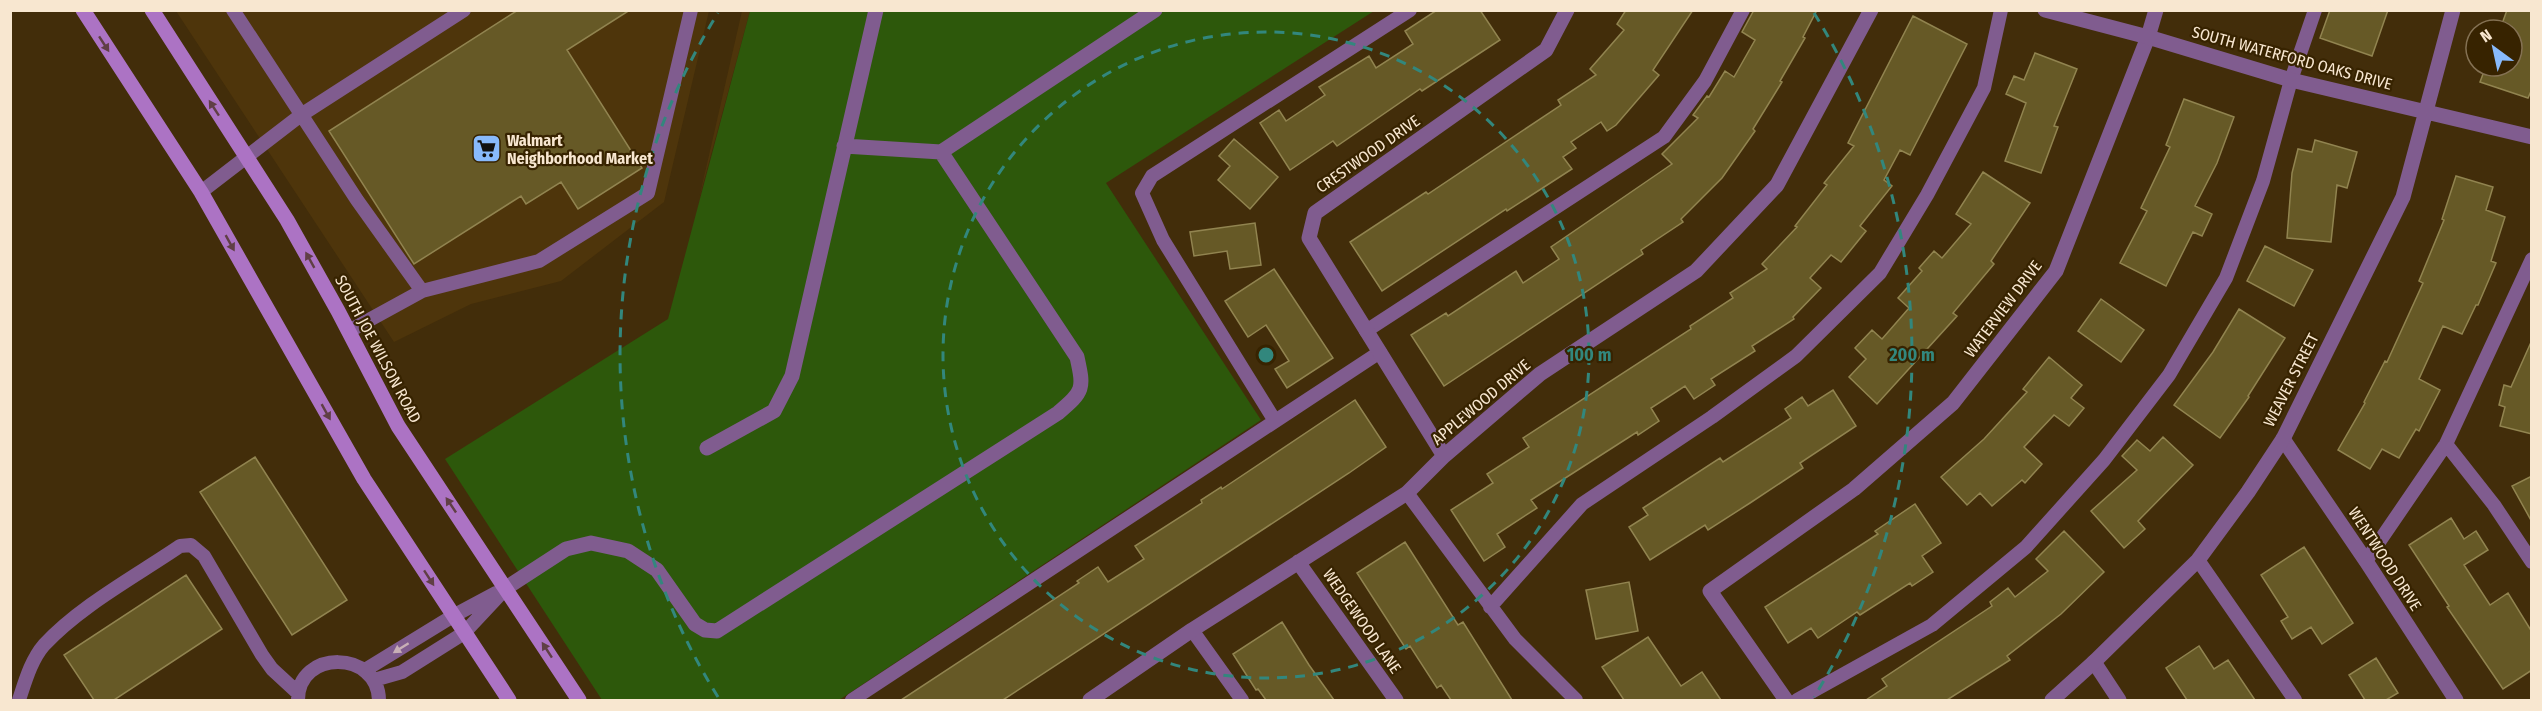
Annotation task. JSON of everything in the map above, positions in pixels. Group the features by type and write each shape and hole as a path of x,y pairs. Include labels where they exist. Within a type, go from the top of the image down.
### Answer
{"main road":[{"path":"83,10 201,192 364,479 509,700"},
{"name":"SOUTH JOE WILSON ROAD","path":"152,10 287,220 349,331 398,426 579,700"}],"street":[{"path":"707,448 774,411 792,376 876,10"},
{"path":"844,146 941,152 1155,10"},
{"name":"CRESTWOOD DRIVE","path":"1444,456 1309,238 1316,213 1546,50 1567,10"},
{"name":"APPLEWOOD DRIVE","path":"1090,700 1192,630 1407,493 1444,456 1540,374 1696,271 1777,185 1870,10"},
{"name":"SOUTH WATERFORD OAKS DRIVE","path":"2045,10 2148,37 2291,80 2532,137"},
{"name":"WATERVIEW DRIVE","path":"1786,700 1710,591 1854,489 1953,403 2056,271 2148,37 2156,10"},
{"name":"WEAVER STREET","path":"2052,700 2198,560 2248,492 2283,439 2403,197 2453,10"},
{"path":"506,588 566,549 591,543 628,551 657,570 695,624 705,630 717,631 1058,413 1077,397 1082,381 1077,357 941,152"},
{"name":"WENTWOOD DRIVE","path":"2283,439 2456,700"},
{"name":"WEDGEWOOD LANE","path":"1298,562 1396,700"},
{"path":"2094,662 2119,700"}],"lane":[{"path":"233,10 301,115 422,291"},
{"path":"201,192 301,115 464,10"},
{"path":"349,331 422,291 539,261 648,193 691,10"},
{"path":"1275,421 1163,240 1142,193 1152,176 1410,10"},
{"path":"1366,331 1664,137 1705,81 1743,10"},
{"path":"1490,607 1582,504 1712,417 1796,356 1880,273 1927,195 1983,87 2001,10"},
{"path":"1797,700 1932,625 2026,547 2104,460 2169,375 2226,278 2263,181 2291,80 2315,10"},
{"path":"2366,561 2446,444 2532,259"},
{"path":"852,700 1380,352"},
{"path":"2446,444 2494,505 2532,562"},
{"path":"1407,493 1515,639 1576,700"},
{"path":"19,700 28,674 42,647 75,617 180,546 191,545 204,556 262,655 298,697 304,679 316,668 331,661 346,661 369,675 379,693 379,700"},
{"path":"2198,560 2295,700"},
{"path":"369,675 453,616 506,588"},
{"path":"369,675 402,672 465,633 506,588"},
{"path":"1192,630 1242,700"}],"shaded area":[{"path":"176,11 709,11 664,202 561,281 471,304 394,342"},
{"path":"742,11 750,11 699,199"}],"green space":[{"path":"750,11 1374,11 1106,183 1261,420 839,700 602,700 445,459 668,319"}],"building":[{"name":"Walmart Neighborhood Market","path":"518,10 630,10 567,50 642,168 578,209 561,182 526,204 521,196 414,264 329,131"},
{"path":"1437,10 1480,10 1500,40 1422,91 1420,89 1337,146 1333,141 1290,170 1260,123 1279,110 1286,121 1325,95 1319,87 1369,56 1376,68 1413,44 1405,31"},
{"path":"1626,10 1693,10 1653,70 1659,75 1616,125 1607,131 1601,122 1571,142 1576,148 1563,157 1572,169 1507,211 1506,209 1382,291 1350,242 1426,192 1428,194 1561,105 1558,100 1596,75 1590,69 1624,30 1617,24"},
{"path":"1754,10 1817,10 1803,37 1805,38 1780,81 1782,82 1753,129 1755,131 1722,178 1681,219 1683,222 1641,250 1643,254 1444,386 1411,335 1446,313 1448,316 1516,271 1523,283 1559,259 1551,247 1672,164 1662,154 1698,118 1693,115 1707,96 1709,97 1725,71 1734,77 1755,40 1742,32"},
{"path":"2330,10 2388,10 2372,56 2320,38"},
{"path":"2507,10 2532,10 2532,89 2528,98 2480,82 2482,78 2524,78 2524,18 2504,18"},
{"path":"1913,16 1967,44 1910,155 1900,150 1884,180 1892,186 1860,226 1866,231 1841,262 1831,255 1810,278 1821,288 1793,317 1794,319 1752,346 1755,351 1711,379 1715,385 1694,399 1685,386 1651,408 1659,421 1638,435 1637,432 1531,500 1537,508 1497,534 1505,547 1484,561 1451,510 1493,483 1487,474 1529,447 1523,438 1691,329 1690,326 1733,298 1730,293 1767,269 1762,264 1797,227 1795,226 1827,185 1824,183 1854,146 1848,143"},
{"path":"2035,53 2077,69 2054,126 2058,127 2041,173 2005,161 2026,103 2006,94 2014,76 2024,80"},
{"path":"2184,99 2234,117 2217,163 2195,206 2212,214 2202,236 2193,232 2166,286 2120,263 2147,211 2141,208 2170,147 2166,145"},
{"path":"1234,139 1278,177 1250,209 1218,180 1230,166 1219,156"},
{"path":"2315,140 2357,152 2347,188 2337,185 2331,242 2287,238 2292,173 2298,149 2312,152"},
{"path":"1983,172 2030,203 1991,261 1994,264 1953,313 1957,316 1877,404 1849,377 1866,359 1855,348 1872,330 1882,339 1909,308 1898,298 1922,271 1919,268 1934,251 1942,258 1971,224 1956,214"},
{"path":"2456,176 2493,187 2486,210 2505,217 2491,261 2496,263 2478,305 2462,334 2443,326 2419,379 2440,390 2419,431 2416,429 2399,458 2382,449 2370,469 2338,450 2365,403 2385,361 2387,362 2423,283 2419,281 2444,220 2442,219"},
{"path":"1255,223 1261,265 1230,269 1227,251 1194,256 1190,232"},
{"path":"2265,246 2313,270 2294,306 2247,281"},
{"path":"1274,269 1333,358 1287,388 1275,369 1289,361 1266,325 1248,337 1225,301"},
{"path":"2101,299 2144,330 2121,362 2078,331"},
{"path":"2239,309 2285,338 2249,397 2220,438 2174,405 2213,352"},
{"path":"2532,340 2532,434 2500,426 2505,407 2499,405 2504,385 2511,387"},
{"path":"2049,357 2082,385 2071,398 2084,408 2069,426 2054,415 2024,447 2042,464 2025,483 2022,480 1992,506 1980,493 1967,505 1941,477 1984,439 2027,392 2023,389"},
{"path":"1833,390 1856,426 1800,463 1803,468 1750,503 1708,530 1705,525 1650,560 1629,527 1648,515 1643,508 1720,458 1723,462 1791,418 1785,409 1802,397 1808,406"},
{"path":"1355,400 1386,447 1349,473 1003,700 901,700 1079,583 1077,581 1098,567 1108,582 1144,559 1135,546 1202,503 1201,500 1221,487 1222,489"},
{"path":"2163,437 2193,465 2138,521 2145,529 2124,548 2091,511 2137,470 2122,456 2137,440 2150,451"},
{"path":"255,457 347,600 292,635 200,492"},
{"path":"2532,476 2532,522 2512,486"},
{"path":"1915,504 1941,543 1922,556 1933,572 1912,586 1910,583 1860,615 1857,612 1818,638 1811,628 1788,643 1765,607 1878,534 1875,531"},
{"path":"2451,518 2464,539 2476,531 2488,550 2464,565 2490,605 2508,593 2532,632 2532,670 2503,689 2447,607 2449,606 2409,545"},
{"path":"2064,531 2104,572 2061,614 2007,656 2010,660 1947,700 1866,700 1887,686 1882,679 1992,606 1990,602 2008,588 2015,597 2048,571 2036,559"},
{"path":"1405,542 1458,625 1463,622 1512,700 1451,700 1441,685 1437,688 1410,646 1406,649 1357,573"},
{"path":"2304,547 2353,623 2322,644 2311,627 2292,639 2281,621 2288,617 2261,575"},
{"path":"186,575 222,629 114,700 94,700 64,655"},
{"path":"1629,582 1638,631 1596,639 1586,590"},
{"path":"1282,622 1334,700 1266,700 1258,689 1256,690 1233,654"},
{"path":"1648,637 1681,686 1702,672 1721,700 1624,700 1602,667"},
{"path":"2199,646 2214,669 2228,660 2255,700 2187,700 2166,668"},
{"path":"2376,658 2398,693 2386,700 2365,700 2349,675"}],"place":[{"name":"Walmart Neighborhood Market","path":"486,149"}]}
